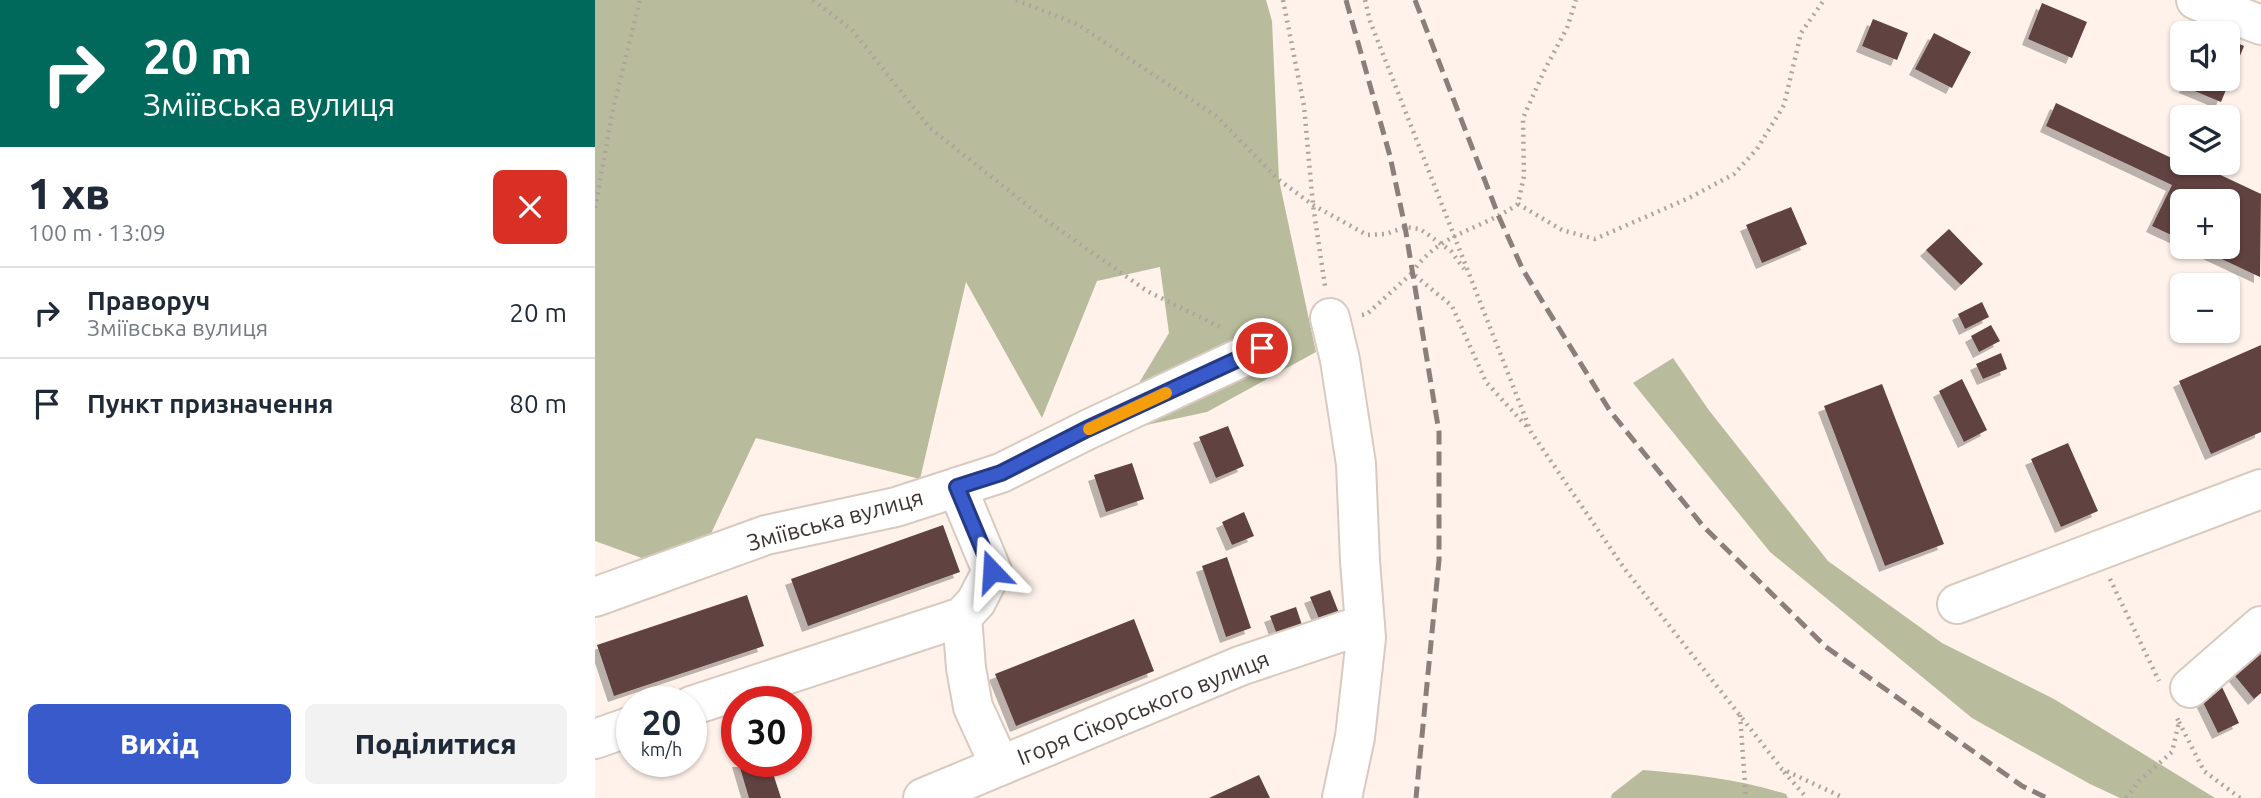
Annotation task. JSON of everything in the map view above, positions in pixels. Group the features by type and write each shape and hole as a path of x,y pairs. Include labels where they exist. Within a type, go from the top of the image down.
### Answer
{"street":[{"path":"2196,0 2261,25"},
{"path":"1330,318 1340,360 1356,464 1366,638 1355,737 1342,798"},
{"name":"Зміївська вулиця","path":"595,597 766,535 896,506 1001,473 1087,429 1262,348"},
{"path":"707,701 962,617 976,602 992,571 957,487"},
{"path":"1957,604 2261,489"},
{"path":"962,617 966,668 974,708 1000,766"},
{"name":"Ігоря Сікорського вулиця","path":"923,798 1240,666 1365,624"},
{"path":"2176,702 2261,626"},
{"path":"595,739 616,732"},
{"path":"595,758 595,765"}],"path":[{"path":"595,208 613,108 640,0"},
{"path":"814,0 852,30 930,128 1047,222 1147,291 1262,348"},
{"path":"1016,0 1077,24 1216,116 1279,180 1313,205 1367,235 1386,234 1405,227 1420,229 1451,251 1468,276"},
{"path":"1283,0 1304,106 1313,205 1330,318 1367,314 1412,273 1423,257 1439,243 1499,218 1518,204 1524,176 1523,118 1567,28 1576,0"},
{"path":"1365,0 1370,21 1531,432"},
{"path":"1518,204 1562,230 1595,239 1689,198 1734,174 1757,149 1784,105 1801,33 1824,0"},
{"path":"1412,273 1453,306 1486,382 1531,432 1624,568 1807,798"},
{"path":"2097,553 2176,702 2204,771 2240,798"},
{"path":"2126,798 2139,781 2172,752 2176,702"},
{"path":"1739,712 1746,798"},
{"path":"1782,769 1843,798"}],"green space":[{"path":"595,0 1266,0 1272,21 1279,180 1316,352 1207,412 1109,433 1169,333 1160,267 1097,281 1042,418 966,282 920,479 756,438 691,576 595,541"},
{"path":"1673,358 1708,409 1828,561 1942,643 2054,699 2215,798 2120,798 1972,718 1770,552 1633,383"},
{"path":"1643,770 1733,781 1786,794 1788,798 1611,798 1612,794"}],"building":[{"path":"2042,3 2087,22 2072,58 2028,39"},
{"path":"1873,19 1908,33 1897,60 1862,46"},
{"path":"1934,33 1971,52 1952,88 1915,69"},
{"path":"2195,91 2226,91 2221,102"},
{"path":"2056,103 2170,157 2170,175 2221,175 2261,194 2260,277 2222,259 2240,259 2240,189 2170,189 2172,185 2046,126"},
{"path":"2170,189 2170,234 2152,226"},
{"path":"1791,207 1807,244 1762,263 1746,225"},
{"path":"1949,229 1983,264 1961,285 1926,250"},
{"path":"1982,302 1989,317 1965,329 1958,314"},
{"path":"1991,325 2000,341 1979,352 1971,336"},
{"path":"2261,345 2261,432 2211,454 2179,381"},
{"path":"2001,353 2007,369 1983,379 1976,364"},
{"path":"1962,379 1987,430 1964,442 1939,391"},
{"path":"1882,384 1944,544 1885,566 1824,406"},
{"path":"1228,426 1244,466 1216,478 1199,437"},
{"path":"2068,443 2098,511 2061,527 2031,459"},
{"path":"1132,463 1144,499 1106,512 1094,475"},
{"path":"1244,512 1254,536 1232,545 1222,522"},
{"path":"943,525 960,572 808,626 791,579"},
{"path":"1227,557 1251,628 1226,637 1202,566"},
{"path":"1330,590 1339,613 1320,621 1310,597"},
{"path":"747,595 764,646 644,686 616,686 614,696 597,645"},
{"path":"1296,607 1303,628 1278,637 1270,616"},
{"path":"1134,619 1154,671 1016,726 995,674"},
{"path":"2261,648 2261,693 2254,699 2231,671"},
{"path":"2222,687 2239,723 2218,733 2201,698"},
{"path":"1259,775 1270,798 1209,798"},
{"path":"743,777 774,777 781,798 749,798"}],"railway":[{"path":"1346,0 1390,156 1405,227 1439,432 1439,560 1416,798"},
{"path":"1415,0 1499,217 1523,270 1610,411 1703,526 1826,647 2022,786 2047,798"}],"slow traffic":[{"path":"1089,429 1166,393"}],"route":[{"path":"992,571 957,487 1001,473 1087,429 1262,348"}]}
